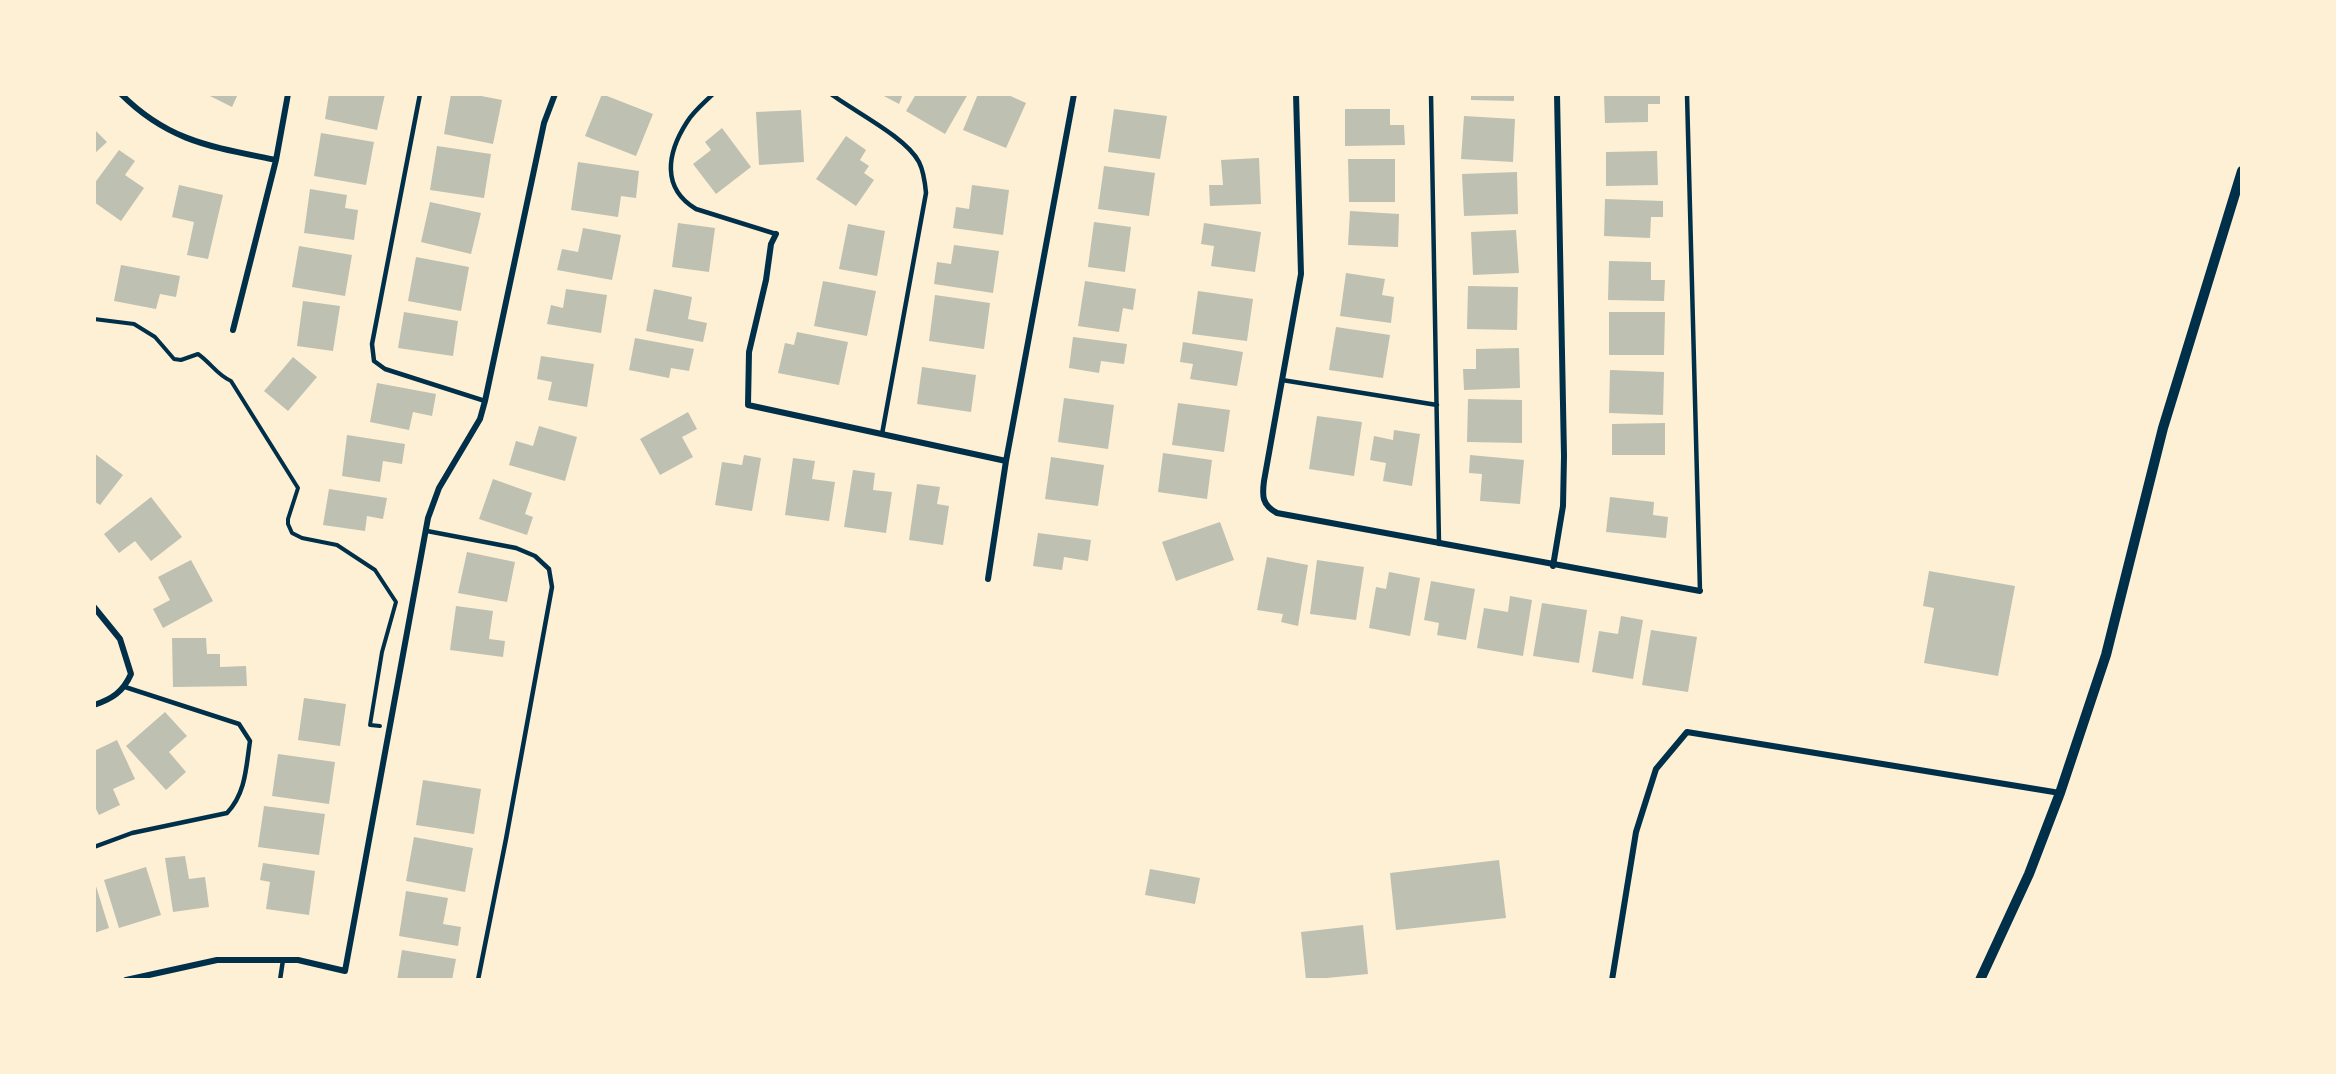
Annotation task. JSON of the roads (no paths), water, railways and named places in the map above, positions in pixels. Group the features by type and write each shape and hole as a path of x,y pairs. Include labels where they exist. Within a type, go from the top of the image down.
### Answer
{"street":[{"path":"121,94 150,119 201,145 276,160"},
{"path":"233,330 276,160 288,94"},
{"path":"126,980 153,972 217,960 298,960 345,971 428,518 439,488 480,419 544,123 555,94"},
{"path":"988,579 1006,461 1074,94"},
{"path":"1296,94 1300,274 1262,496 1270,510 1553,566 1700,591"},
{"path":"1553,566 1563,506 1564,456 1557,94"},
{"path":"1980,980 2029,874 2060,793 2106,655 2163,428 2241,171"},
{"path":"776,234 771,244 766,280 749,352 748,405 1006,461"},
{"path":"94,607 120,639 130,674 125,687 111,699 94,705"},
{"path":"1612,980 1636,832 1656,769 1688,732 2060,793"}],"lane":[{"path":"420,94 372,344 374,361 385,369 485,400"},
{"path":"713,94 687,121 675,145 670,167 671,179 684,202 696,209 776,234"},
{"path":"831,94 908,146 923,172 926,193 882,434"},
{"path":"1431,94 1439,544"},
{"path":"1687,94 1700,591"},
{"path":"1282,380 1437,405"},
{"path":"427,531 516,548 535,556 549,569 552,588 478,980"},
{"path":"94,847 132,833 227,813 236,803 244,784 250,741 238,724 125,687"},
{"path":"280,980 283,960"}]}
